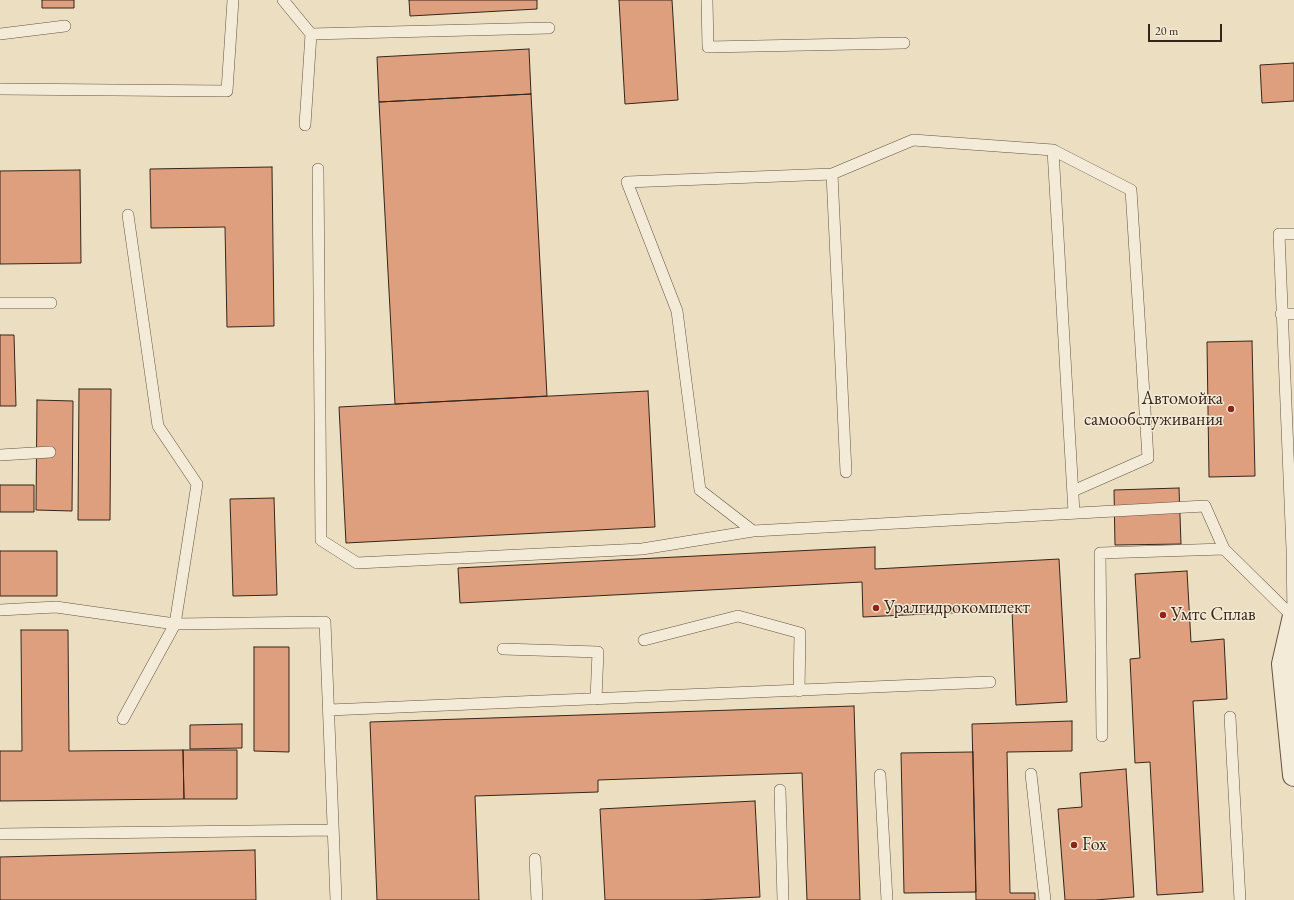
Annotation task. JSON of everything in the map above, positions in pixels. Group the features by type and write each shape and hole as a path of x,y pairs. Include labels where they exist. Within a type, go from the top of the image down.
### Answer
{"street":[{"path":"1293,617 1283,664 1294,775"}],"lane":[{"path":"0,89 227,91 233,0"},
{"path":"283,0 311,34 305,125"},
{"path":"707,0 708,47 904,43"},
{"path":"0,34 65,26"},
{"path":"311,34 549,28"},
{"path":"754,531 700,490 677,311 627,182 832,174 913,140 1053,150 1131,190 1148,458 1073,492"},
{"path":"1053,150 1074,513"},
{"path":"318,170 321,540 357,563 642,549 754,531 1205,506 1224,548 1293,617"},
{"path":"832,174 846,472"},
{"path":"124,719 175,624 197,484 158,426 128,215"},
{"path":"1293,617 1292,548 1279,234 1294,234"},
{"path":"0,303 51,303"},
{"path":"1282,314 1294,314"},
{"path":"0,455 50,452"},
{"path":"1102,736 1100,553 1224,548"},
{"path":"0,610 56,607 175,624 325,622 336,900"},
{"path":"644,640 738,616 800,633 799,691"},
{"path":"503,649 598,652 596,699"},
{"path":"328,710 990,682"},
{"path":"1230,717 1240,900"},
{"path":"1031,774 1045,900"},
{"path":"880,775 887,900"},
{"path":"780,790 783,900"},
{"path":"0,834 334,830"},
{"path":"535,859 537,900"}],"building":[{"path":"42,0 74,0 74,8 42,8"},
{"path":"409,0 537,0 537,9 410,16"},
{"path":"619,0 672,0 678,100 625,104"},
{"path":"529,49 531,94 379,102 377,57"},
{"path":"1294,63 1294,101 1262,103 1260,65"},
{"path":"531,94 547,396 395,404 379,102"},
{"path":"272,167 274,326 227,327 225,227 151,228 150,169"},
{"path":"80,170 81,263 0,264 0,171"},
{"path":"0,335 14,335 16,406 0,406"},
{"name":"Автомойка самообслуживания","path":"1252,341 1255,476 1209,477 1207,342"},
{"path":"79,389 111,389 110,520 78,520"},
{"path":"648,391 655,527 346,543 339,407"},
{"path":"37,400 73,401 72,511 36,510"},
{"path":"0,485 34,485 34,512 0,512"},
{"path":"1179,488 1181,544 1115,545 1114,490"},
{"path":"274,498 277,595 233,596 230,499"},
{"path":"875,547 875,569 1059,559 1067,702 1016,705 1012,610 863,617 862,582 460,603 458,568"},
{"path":"0,551 57,551 57,596 0,596"},
{"path":"1187,571 1191,642 1224,639 1227,699 1193,701 1203,892 1157,895 1150,762 1135,763 1130,659 1140,658 1135,574"},
{"path":"21,630 68,630 69,751 183,750 184,799 0,801 0,751 22,751"},
{"path":"254,647 289,647 289,752 254,751"},
{"path":"854,706 860,900 807,900 802,773 598,780 598,792 475,796 479,900 377,900 370,722"},
{"path":"1072,721 1072,751 1007,752 1010,893 1035,893 1035,900 976,900 972,724"},
{"path":"242,724 242,748 190,749 190,725"},
{"path":"183,750 237,750 237,799 184,799"},
{"path":"973,752 976,892 904,893 901,753"},
{"path":"1126,769 1134,897 1095,900 1065,900 1058,809 1082,807 1080,773"},
{"path":"755,801 760,897 697,900 605,900 600,809"},
{"path":"255,850 256,900 0,900 0,857"}],"place":[{"name":"Автомойка самообслуживания","path":"1231,409"},
{"name":"Уралгидрокомплект","path":"876,608"},
{"name":"Умтс Сплав","path":"1163,615"},
{"name":"Fox","path":"1074,845"}]}
